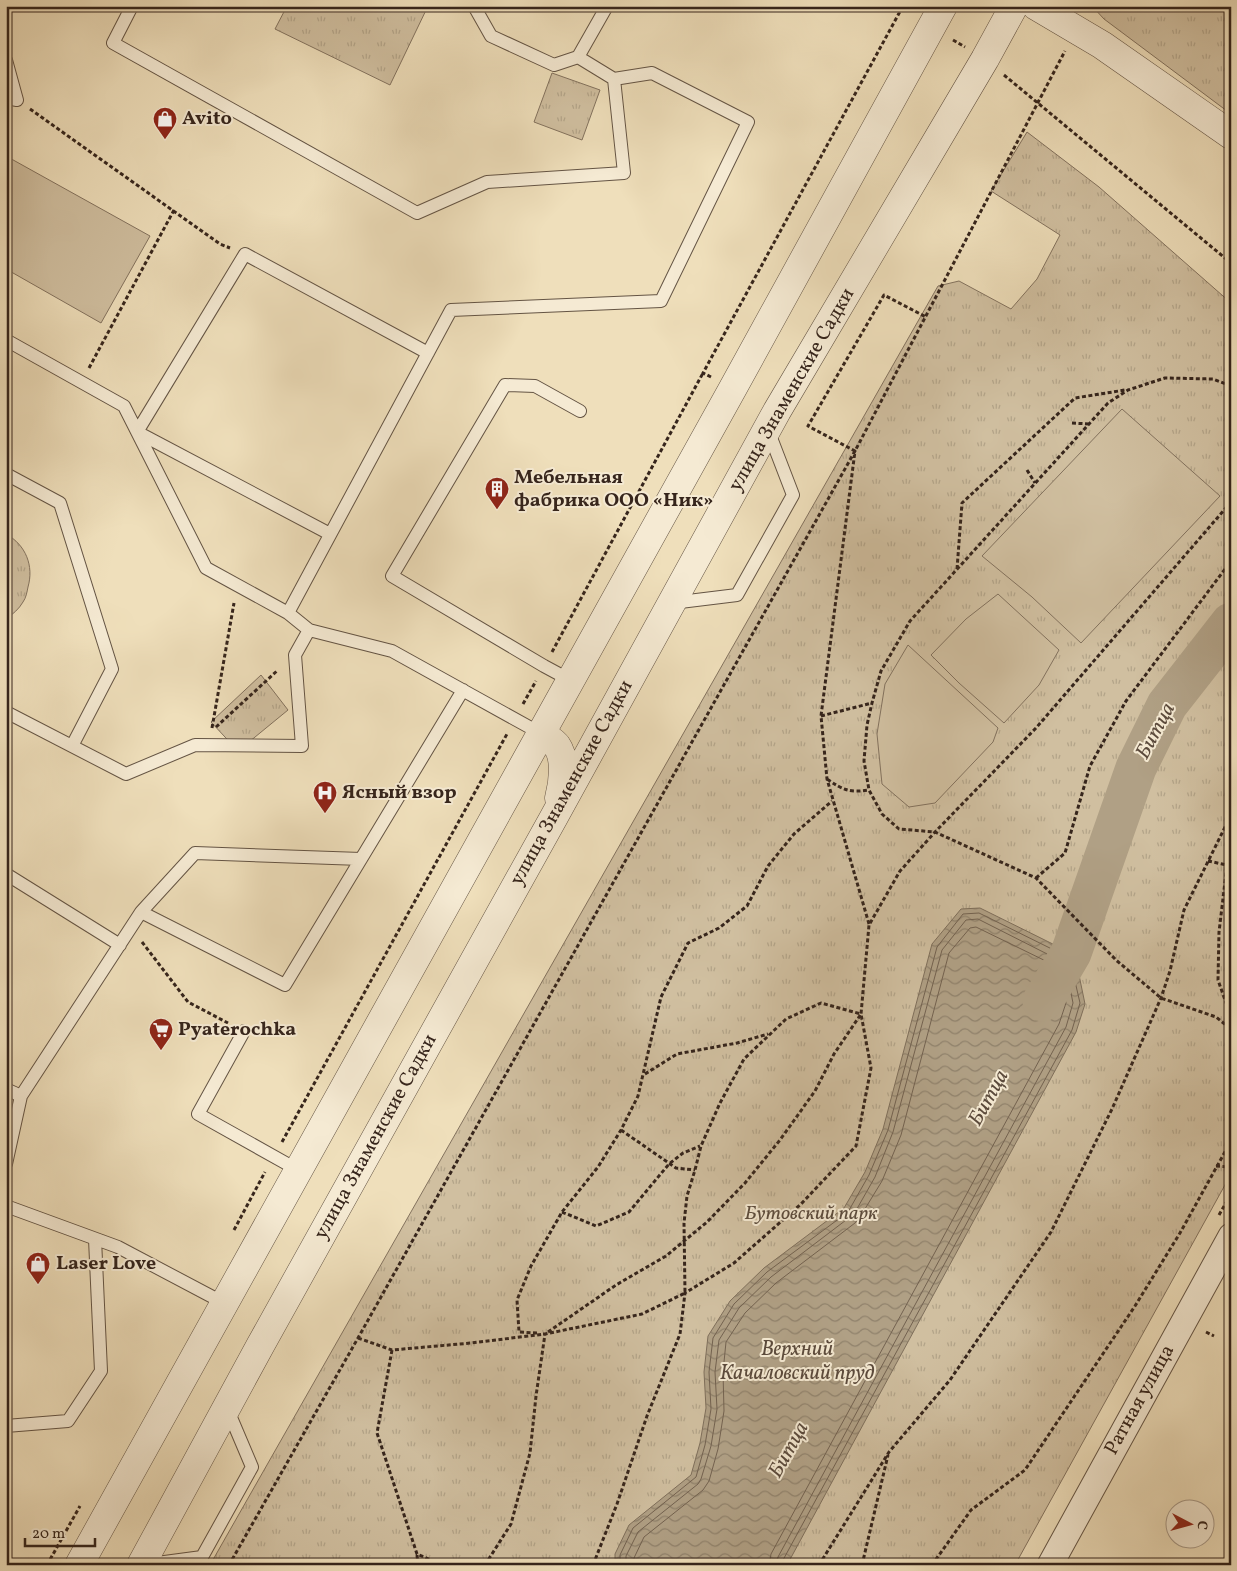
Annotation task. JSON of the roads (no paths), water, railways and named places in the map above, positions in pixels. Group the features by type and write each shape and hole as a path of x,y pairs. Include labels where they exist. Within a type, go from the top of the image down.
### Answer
{"street":[{"name":"улица Знаменские Садки","path":"141,1565 260,1346 768,428 985,59 1014,6"},
{"path":"1036,6 1102,45 1231,135"},
{"path":"79,1565 937,17"},
{"path":"540,733 557,745 563,764 562,787 554,816"},
{"name":"Ратная улица","path":"1050,1565 1231,1236"}],"lane":[{"path":"132,6 113,43 417,213 487,182 624,173 614,79"},
{"path":"474,6 491,36 554,65 578,57 607,6"},
{"path":"288,613 451,310 661,301 748,122 652,73 614,79 578,57"},
{"path":"6,60 12,99"},
{"path":"137,432 245,254 428,353"},
{"path":"6,340 124,406 206,568 288,613 309,630 392,651 540,733"},
{"path":"570,680 392,576 505,385 535,386 580,411"},
{"path":"672,603 737,595 793,495 768,428"},
{"path":"137,432 330,534"},
{"path":"6,474 60,503 112,669 72,746"},
{"path":"6,712 126,774 195,746 302,746 295,655 309,630"},
{"path":"141,912 285,985 463,690"},
{"path":"6,1164 21,1096 141,912 195,854 361,859"},
{"path":"6,874 120,945"},
{"path":"244,1031 198,1114 298,1170"},
{"path":"6,1089 21,1096"},
{"path":"6,1206 118,1247 224,1303"},
{"path":"6,1426 68,1421 101,1371 95,1239"},
{"path":"141,1565 202,1557 252,1467 227,1408"}],"water":[{"name":"Верхний Качаловский пруд","path":"980,908 1071,953 1079,975 1085,1004 1076,1032 787,1565 615,1565 615,1554 629,1525 691,1475 700,1443 706,1408 704,1372 708,1336 730,1301 764,1268 844,1208 865,1172 883,1129 932,944 961,909"}],"waterway":[{"name":"Битца","path":"1043,1001 1071,953 1136,768 1167,705 1231,623"}],"place":[{"name":"Avito","path":"165,140"},
{"name":"Мебельная фабрика ООО «Ник»","path":"497,510"},
{"name":"Ясный взор","path":"325,814"},
{"name":"Pyaterochka","path":"161,1051"},
{"name":"Laser Love","path":"38,1285"}],"park label":[{"name":"Бутовский парк","path":"811,1214"}]}
